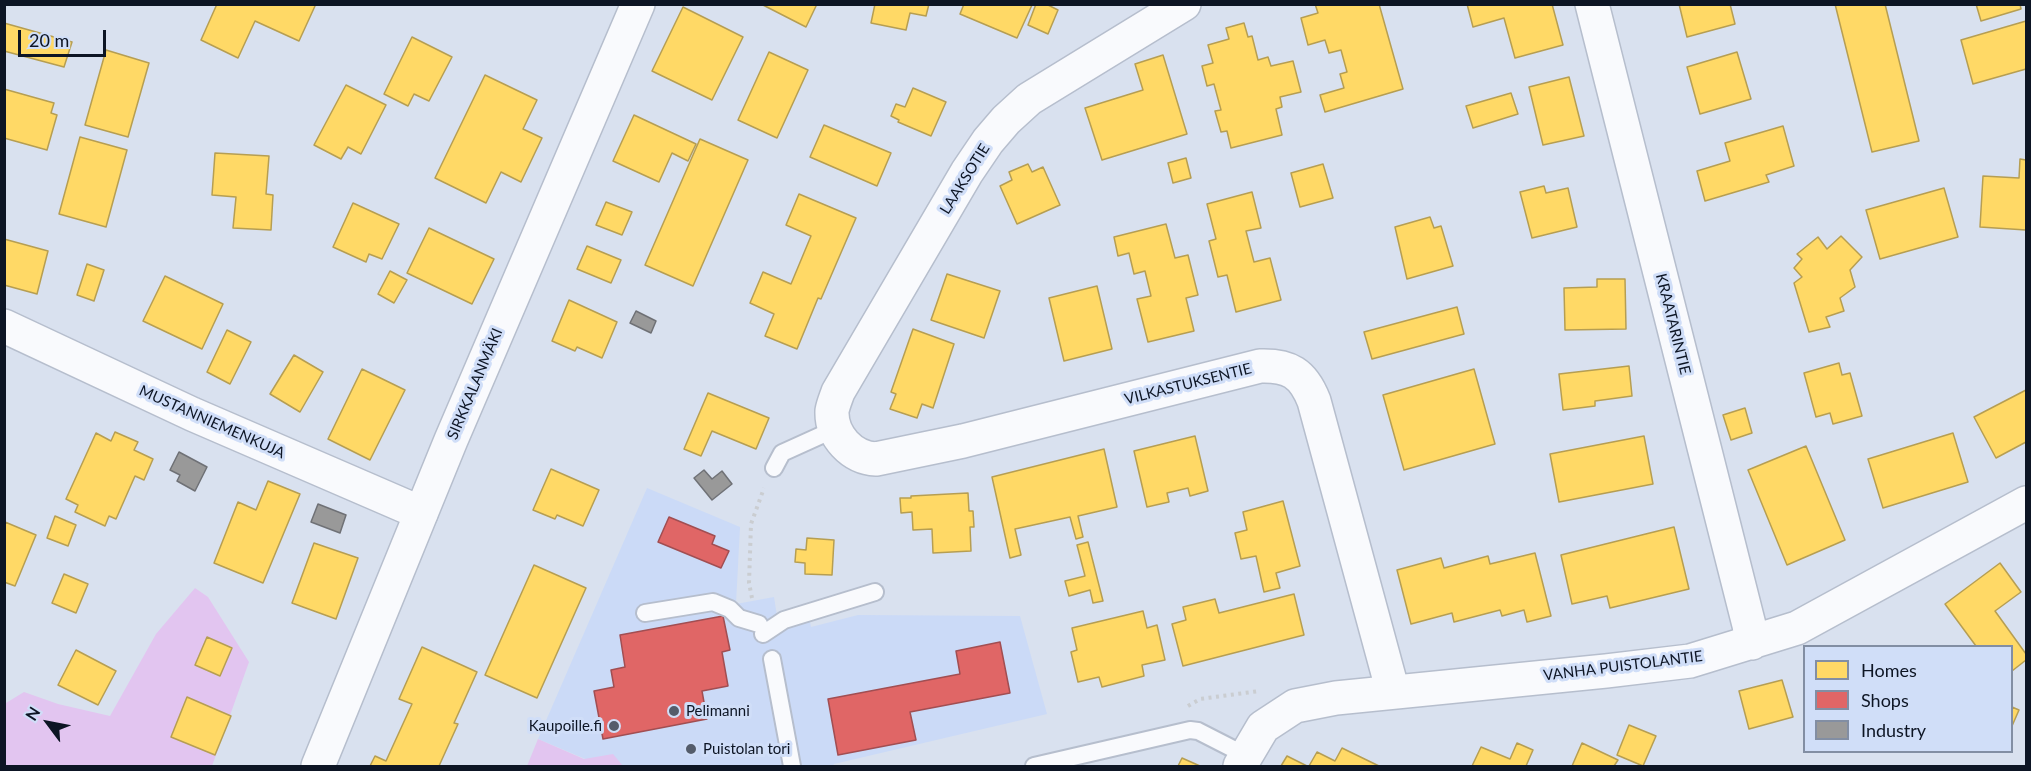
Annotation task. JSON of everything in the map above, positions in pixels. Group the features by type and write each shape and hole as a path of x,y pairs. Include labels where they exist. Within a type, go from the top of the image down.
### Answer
{"street":[{"name":"SIRKKALANMÄKI","path":"318,766 421,513 638,4"},
{"name":"LAAKSOTIE","path":"835,429 832,410 838,392 967,172 988,141 1029,99 1184,4"},
{"name":"KRAATARINTIE","path":"1592,4 1752,643"},
{"name":"MUSTANNIEMENKUJA","path":"4,326 192,414 421,513"},
{"name":"VILKASTUKSENTIE","path":"835,429 847,448 866,458 876,459 963,441 1260,366 1285,368 1301,378 1314,401 1393,692"},
{"name":"VANHA PUISTOLANTIE","path":"1243,761 1263,727 1295,706 1336,698 1690,661 1752,643 1797,628 2026,502"}],"lane":[{"path":"774,468 782,453 835,429"},
{"path":"645,613 713,602 730,609 739,618 761,629 875,592"},
{"path":"772,659 792,766"},
{"path":"1034,766 1190,730 1198,731 1243,761"}],"path":[{"path":"761,629 749,583 751,524 766,482 774,468"}],"shaded area":[{"path":"647,488 740,527 736,604 774,597 777,616 807,606 811,627 858,615 1020,616 1047,714 833,766 602,766 538,739"},
{"path":"195,588 208,597 249,662 212,766 5,766 6,703 24,692 58,704 110,716 156,634"},
{"path":"538,739 584,759 613,754 623,766 527,766"}],"building: Homes":[{"path":"217,4 313,4 315,6 299,41 255,21 238,58 201,40"},
{"path":"761,4 817,4 806,27"},
{"path":"875,4 929,4 926,16 910,13 906,30 871,23"},
{"path":"964,4 1032,5 1017,38 960,14"},
{"path":"1036,4 1046,4 1058,10 1048,34 1028,25"},
{"path":"1315,4 1379,4 1403,89 1325,112 1320,95 1344,88 1340,74 1347,72 1341,50 1329,53 1325,40 1308,45 1301,18 1318,13"},
{"path":"1467,4 1552,4 1563,45 1515,58 1504,18 1473,27"},
{"path":"1679,4 1730,4 1735,24 1687,37"},
{"path":"1835,4 1885,4 1919,141 1872,152"},
{"path":"1976,4 2020,4 2021,9 1981,21"},
{"path":"683,7 743,37 712,100 652,71"},
{"path":"2026,21 2026,69 1973,84 1961,40"},
{"path":"4,23 72,42 64,67 4,51"},
{"path":"1244,23 1248,37 1252,36 1258,60 1268,57 1271,66 1293,61 1301,92 1280,97 1282,107 1276,109 1282,135 1231,148 1227,131 1221,132 1215,111 1221,110 1214,84 1207,86 1202,66 1213,63 1208,45 1229,39 1226,28"},
{"path":"412,37 452,57 429,101 414,94 408,106 384,94"},
{"path":"106,50 149,63 128,137 85,125"},
{"path":"769,52 808,70 777,138 738,120"},
{"path":"1737,52 1751,99 1700,114 1687,67"},
{"path":"1163,55 1187,134 1102,160 1085,108 1143,90 1135,64"},
{"path":"485,75 537,100 523,129 542,138 521,182 501,172 486,203 435,178"},
{"path":"1569,77 1584,136 1543,145 1529,87"},
{"path":"346,85 386,105 361,154 348,147 341,159 314,145"},
{"path":"913,88 946,102 931,136 898,122 899,120 891,116 896,104 905,107"},
{"path":"4,89 54,103 51,113 57,115 47,150 4,138"},
{"path":"1511,93 1518,114 1473,128 1466,106"},
{"path":"634,115 696,144 688,161 672,153 659,182 613,161"},
{"path":"824,125 891,153 877,186 810,157"},
{"path":"1783,126 1794,166 1766,175 1769,182 1705,201 1697,171 1730,161 1725,143"},
{"path":"80,137 127,150 106,227 59,214"},
{"path":"700,139 748,160 693,286 645,265"},
{"path":"215,153 269,156 266,194 273,195 271,230 233,228 236,197 212,195"},
{"path":"1186,158 1191,178 1173,183 1168,163"},
{"path":"2020,159 2026,160 2026,230 1980,227 1983,176 2019,178"},
{"path":"1028,164 1032,172 1043,167 1060,205 1017,224 1000,186 1012,180 1009,172"},
{"path":"1323,164 1333,198 1300,207 1291,173"},
{"path":"1544,186 1546,193 1568,188 1577,227 1532,238 1520,192"},
{"path":"1944,188 1958,237 1880,259 1866,210"},
{"path":"1252,192 1261,228 1246,231 1254,262 1270,258 1281,300 1236,312 1227,275 1218,277 1209,241 1216,239 1207,204"},
{"path":"799,194 856,218 797,349 765,336 774,314 750,303 763,272 791,284 811,236 786,225"},
{"path":"606,202 632,212 622,235 596,225"},
{"path":"353,203 399,224 382,259 369,254 366,262 333,247"},
{"path":"1430,217 1434,228 1441,226 1453,266 1407,279 1395,227"},
{"path":"1166,224 1175,258 1188,255 1198,295 1186,298 1194,331 1148,342 1137,299 1151,296 1145,271 1134,274 1129,253 1118,256 1114,237"},
{"path":"429,228 494,259 472,304 407,273"},
{"path":"1841,236 1862,257 1850,270 1855,287 1840,298 1844,311 1826,317 1830,327 1809,332 1794,283 1802,277 1794,268 1802,259 1797,254 1818,237 1827,249"},
{"path":"4,239 48,251 37,294 4,285"},
{"path":"587,246 621,260 611,283 577,269"},
{"path":"87,264 104,270 94,301 77,295"},
{"path":"390,271 407,280 394,303 378,294"},
{"path":"947,274 1000,291 984,338 931,320"},
{"path":"165,276 223,304 202,349 143,321"},
{"path":"1597,279 1625,279 1626,329 1565,330 1564,288 1597,287"},
{"path":"1097,286 1112,349 1064,361 1049,298"},
{"path":"569,300 617,322 602,358 577,347 575,351 552,341"},
{"path":"1457,307 1464,334 1372,359 1364,332"},
{"path":"913,329 954,344 933,408 922,404 917,418 890,409 896,394 891,392"},
{"path":"227,330 251,342 230,384 207,372"},
{"path":"294,355 323,372 300,412 270,394"},
{"path":"1839,363 1842,375 1850,373 1862,416 1833,424 1830,413 1816,417 1804,373"},
{"path":"1629,366 1632,396 1595,401 1595,406 1563,410 1559,374"},
{"path":"362,369 405,390 370,460 328,439"},
{"path":"1474,369 1495,444 1404,470 1383,395"},
{"path":"2026,390 2026,442 1996,458 1974,417"},
{"path":"708,393 769,418 756,449 712,431 701,456 684,449"},
{"path":"1745,408 1752,433 1731,440 1723,415"},
{"path":"115,432 138,442 134,450 153,459 144,480 135,476 116,519 109,516 105,526 75,512 78,505 66,499 96,433 111,441"},
{"path":"1953,433 1968,482 1883,508 1868,459"},
{"path":"1195,436 1208,491 1190,496 1188,488 1167,493 1169,502 1147,507 1134,451"},
{"path":"1644,436 1653,484 1559,502 1550,454"},
{"path":"1806,446 1845,540 1787,565 1748,470"},
{"path":"1104,449 1117,507 1078,516 1083,537 1076,539 1070,517 1015,529 1021,555 1010,558 992,477"},
{"path":"551,469 599,490 583,526 557,515 555,519 533,510"},
{"path":"268,481 300,494 263,583 214,563 238,502 256,510"},
{"path":"968,493 969,511 973,511 974,527 970,527 971,551 933,553 932,529 913,530 912,512 901,513 900,498"},
{"path":"1283,501 1300,566 1276,573 1280,588 1264,592 1256,556 1241,559 1235,533 1247,530 1243,512"},
{"path":"55,516 76,525 68,546 47,538"},
{"path":"5,522 36,535 15,586 4,582"},
{"path":"1674,527 1689,589 1610,608 1607,596 1572,604 1561,555"},
{"path":"807,538 834,540 832,575 805,574 805,563 795,562 796,549 806,550"},
{"path":"1088,542 1103,601 1093,603 1090,590 1069,596 1065,581 1085,576 1077,545"},
{"path":"314,543 358,558 336,619 292,603"},
{"path":"1535,553 1551,616 1527,622 1524,610 1502,616 1500,610 1454,622 1452,613 1411,624 1397,570 1441,558 1444,568 1488,556 1490,564"},
{"path":"2000,563 2021,592 1995,611 2026,654 2026,660 2013,670 2013,645 1975,645 1945,604"},
{"path":"534,565 586,588 537,698 485,675"},
{"path":"64,574 88,584 76,613 52,603"},
{"path":"1294,594 1304,635 1183,666 1172,624 1186,620 1183,607 1215,599 1219,613"},
{"path":"1143,611 1147,628 1157,625 1165,660 1142,665 1144,676 1102,687 1099,677 1078,682 1071,652 1077,650 1072,628"},
{"path":"207,637 232,648 220,676 195,665"},
{"path":"422,647 477,672 454,723 458,724 439,766 370,766 375,756 386,761 412,704 399,699"},
{"path":"76,650 116,671 98,705 58,685"},
{"path":"1782,680 1793,717 1749,729 1739,691"},
{"path":"187,697 231,716 215,755 171,737"},
{"path":"2013,707 2019,710 2013,724"},
{"path":"1629,725 1656,736 1643,766 1617,755"},
{"path":"1517,743 1533,750 1526,766 1472,766 1481,747 1510,759"},
{"path":"1582,743 1618,760 1614,766 1572,766"},
{"path":"1342,748 1379,766 1309,766 1317,752 1335,761"},
{"path":"1287,756 1307,766 1281,766"},
{"path":"1182,758 1200,766 1178,766"}],"building: Shops":[{"path":"669,517 715,536 712,544 729,551 721,568 658,542"},
{"path":"723,616 730,650 722,652 728,686 702,691 707,719 603,739 594,691 614,687 611,670 625,667 620,635"},
{"path":"1000,642 1010,693 910,712 916,740 838,755 828,699 960,674 956,651"}],"building: Industry":[{"path":"636,311 656,321 651,333 630,323"},
{"path":"179,452 207,467 195,491 177,481 180,475 170,470"},
{"path":"704,470 712,479 722,471 732,484 712,500 694,478"},
{"path":"318,504 346,515 340,533 311,522"}],"place":[{"name":"Pelimanni","path":"674,711"},
{"name":"Kaupoille.fi","path":"614,726"},
{"name":"Puistolan tori","path":"691,749"}]}
